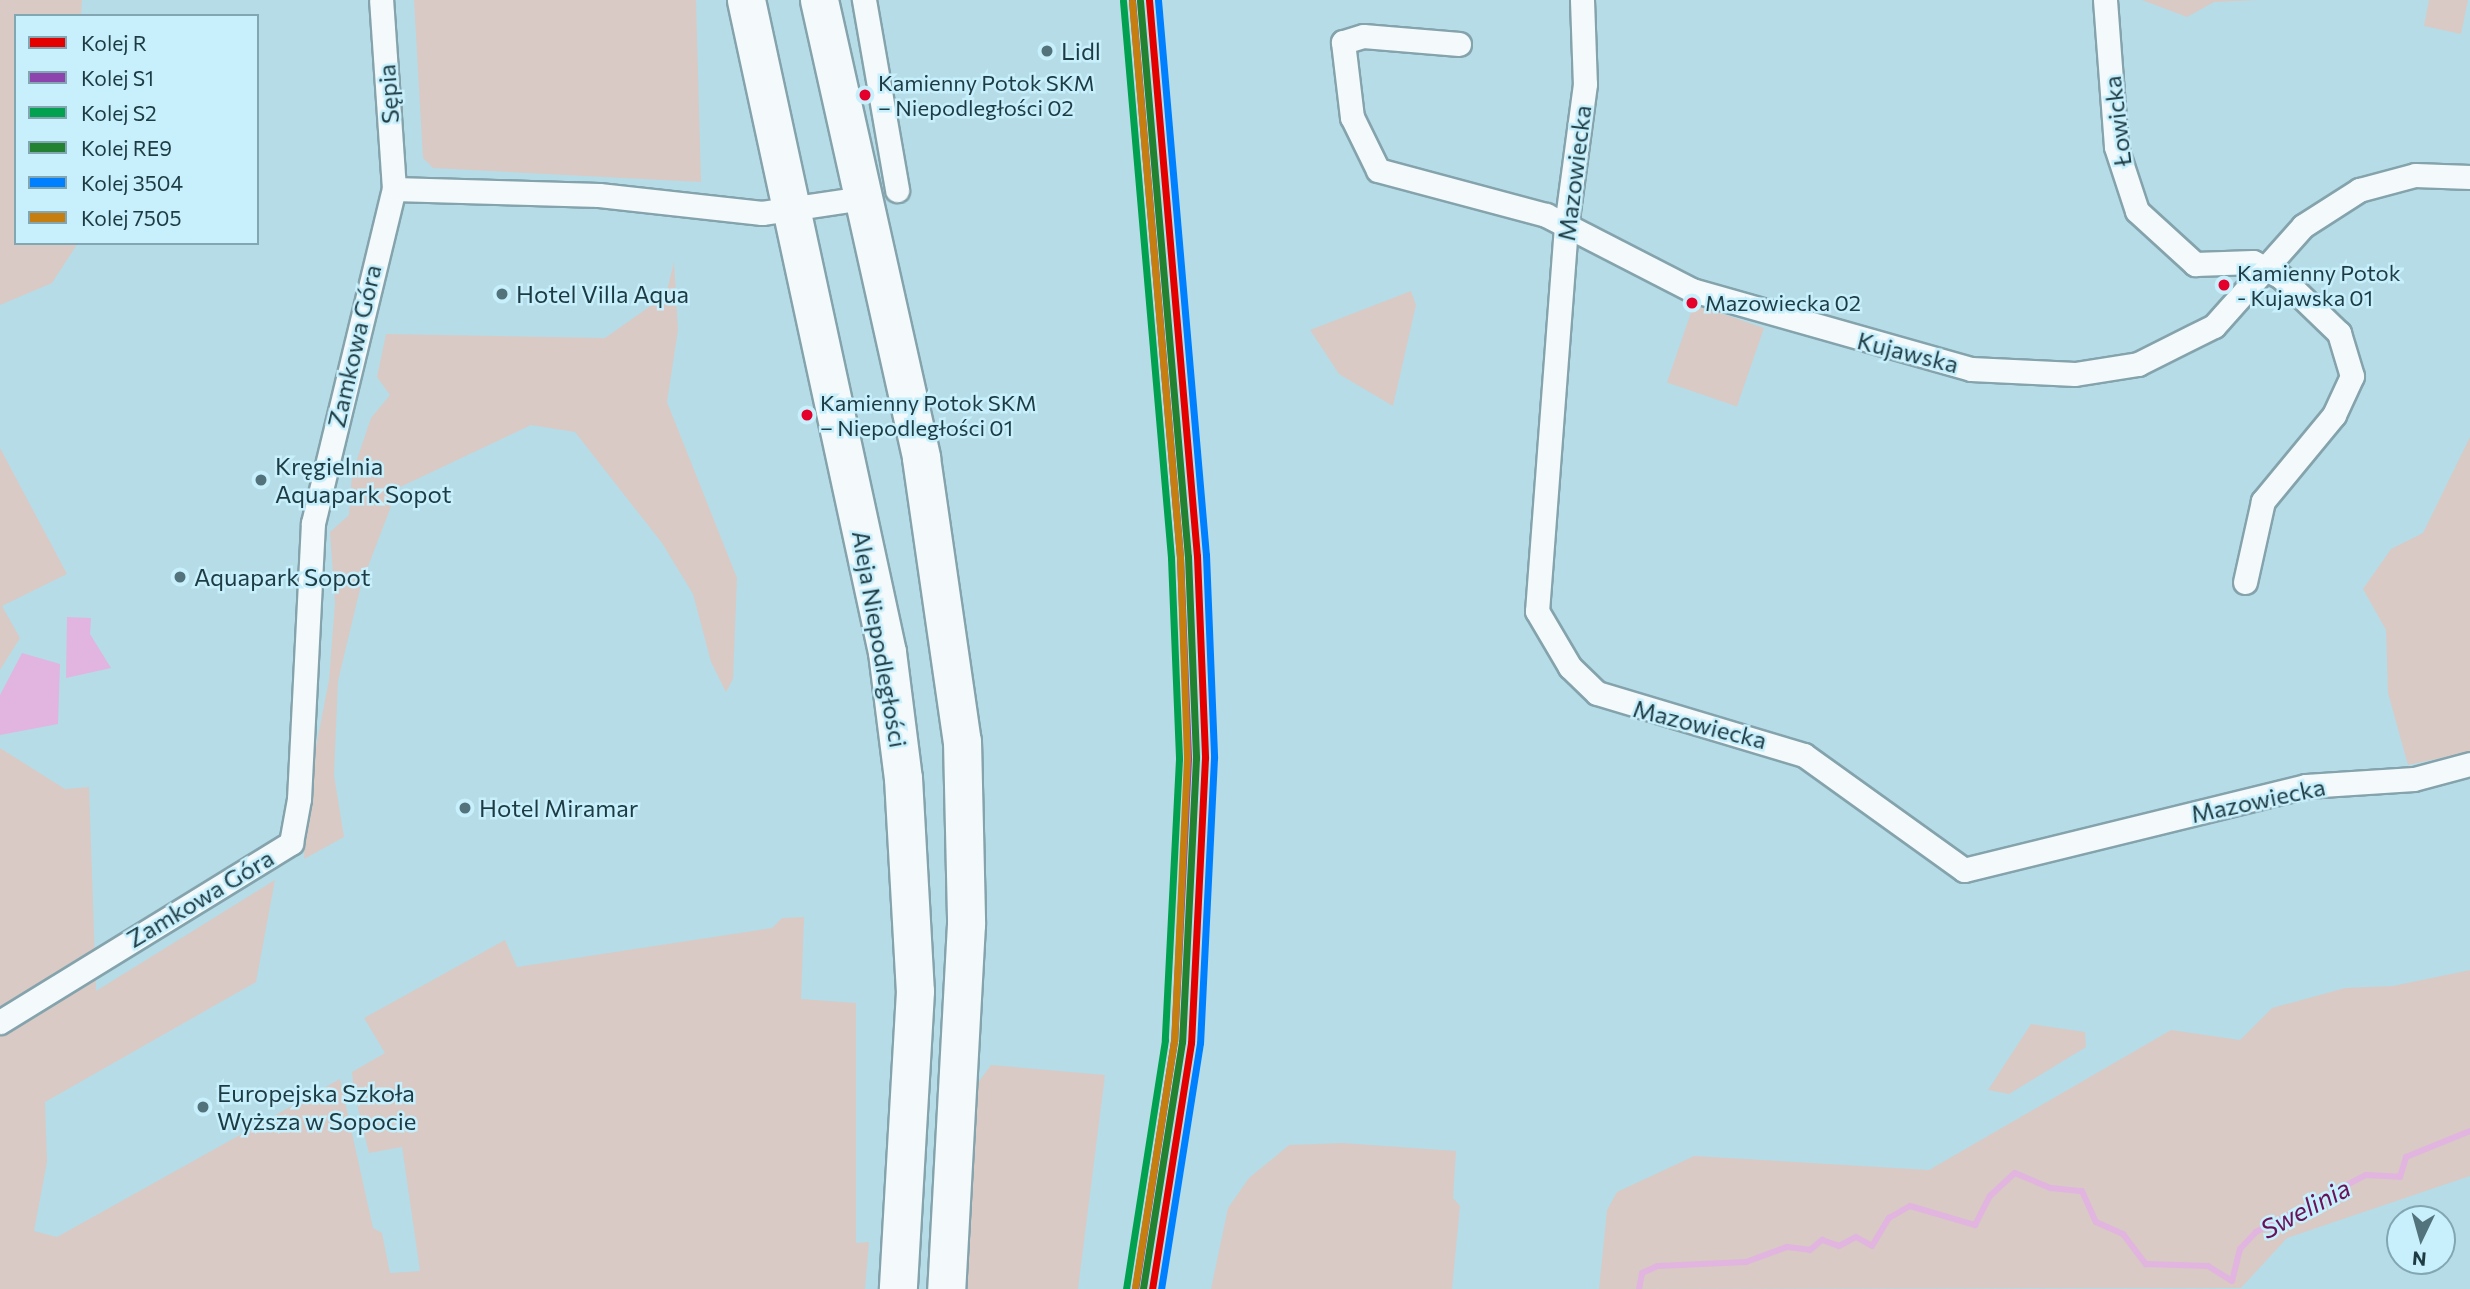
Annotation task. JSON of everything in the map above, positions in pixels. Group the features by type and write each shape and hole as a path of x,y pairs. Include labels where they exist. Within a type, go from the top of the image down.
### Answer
{"main road":[{"name":"Aleja Niepodległości","path":"746,0 887,652 903,778 915,990 898,1289"},
{"path":"818,0 881,194 962,741 966,925 946,1289"}],"street":[{"name":"Sępia","path":"381,0 394,189"},
{"path":"394,189 599,195 791,213 881,194 864,0"},
{"name":"Mazowiecka","path":"1582,0 1585,85 1566,226 1537,611 1570,667 1597,693 1804,755 1964,870 2306,786 2414,779 2470,764"},
{"name":"Łowicka","path":"2106,1 2116,147 2137,211 2195,264 2253,262 2268,270"},
{"name":"Kujawska","path":"1459,44 1363,36 1343,42 1352,117 1378,170 1413,175 1566,226 1692,290 1897,352 2021,374 2138,364 2214,326 2268,270 2303,226 2359,190 2415,175 2470,177"},
{"name":"Zamkowa Góra","path":"0,1022 291,844 299,800 313,523 394,189"},
{"path":"2245,582 2263,501 2334,415 2352,376 2339,333 2268,270"}],"shaded area":[{"path":"0,0 82,0 81,14 14,14 14,245 77,245 52,283 0,305"},
{"path":"414,0 696,0 701,182 433,168 423,158"},
{"path":"2142,0 2258,0 2214,2 2187,17"},
{"path":"2429,0 2468,0 2461,34 2424,26"},
{"path":"674,262 678,330 667,402 737,578 733,679 726,692 711,662 693,594 662,543 575,432 531,425 398,488 361,585 338,681 334,775 344,837 304,859 307,793 329,680 335,603 330,532 349,515 352,474 371,418 390,395 377,377 386,334 605,338 666,295"},
{"path":"1411,291 1416,305 1393,406 1339,374 1310,330"},
{"path":"1694,304 1764,328 1737,407 1667,382"},
{"path":"2470,437 2470,752 2408,765 2388,693 2386,630 2363,589 2391,549 2423,533"},
{"path":"0,448 67,574 2,606 20,638 0,670"},
{"path":"67,617 91,618 90,634 111,668 66,678"},
{"path":"22,653 60,664 58,724 0,735 0,695"},
{"path":"0,748 65,789 89,787 96,991 275,880 256,982 45,1102 47,1162 34,1231 57,1237 340,1079 373,1228 382,1233 390,1273 420,1271 402,1147 369,1153 354,1092 352,1072 385,1053 364,1018 505,940 517,967 772,928 782,918 804,917 801,999 856,1003 856,1243 869,1242 865,1289 0,1289"},
{"path":"2470,970 2470,1176 2287,1238 2241,1288 1599,1289 1607,1210 1617,1192 1694,1156 1929,1170 2171,1030 2240,1040 2272,1008 2345,988 2393,986"},
{"path":"2031,1024 2085,1032 2086,1047 2009,1094 1988,1090"},
{"path":"991,1065 1105,1075 1078,1289 961,1289 972,1091"},
{"path":"1342,1143 1456,1151 1453,1198 1460,1206 1452,1289 1211,1289 1228,1208 1249,1178 1289,1145"}],"waterway":[{"name":"Swelinia","path":"1639,1289 1642,1273 1658,1266 1746,1262 1787,1247 1810,1250 1822,1240 1839,1246 1856,1237 1872,1246 1889,1218 1910,1206 1975,1225 1990,1196 2015,1173 2051,1188 2082,1191 2096,1222 2123,1234 2146,1264 2208,1266 2232,1281 2240,1249 2256,1232 2366,1175 2400,1177 2406,1157 2470,1131"}],"rail line":[{"name":"S1","path":"1132,0 1180,557 1188,759 1174,1041 1135,1289"},
{"name":"R","path":"1149,0 1197,556 1205,758 1191,1043 1152,1289"},
{"name":"3504","path":"1158,0 1206,555 1214,758 1200,1043 1161,1289"},
{"name":"S2","path":"1123,1 1171,558 1179,759 1165,1040 1126,1288"},
{"name":"RE9","path":"1140,1 1188,557 1196,758 1182,1042 1143,1288"},
{"name":"7505","path":"1132,2 1180,557 1187,758 1174,1041 1135,1286"}],"place":[{"name":"Lidl","path":"1047,51"},
{"name":"Kamienny Potok SKM – Niepodległości 02","path":"865,95"},
{"name":"Kamienny Potok - Kujawska 01","path":"2224,285"},
{"name":"Hotel Villa Aqua","path":"502,294"},
{"name":"Mazowiecka 02","path":"1692,303"},
{"name":"Kamienny Potok SKM – Niepodległości 01","path":"807,415"},
{"name":"Kręgielnia Aquapark Sopot","path":"261,480"},
{"name":"Aquapark Sopot","path":"180,577"},
{"name":"Hotel Miramar","path":"465,808"},
{"name":"Europejska Szkoła Wyższa w Sopocie","path":"203,1107"}]}
